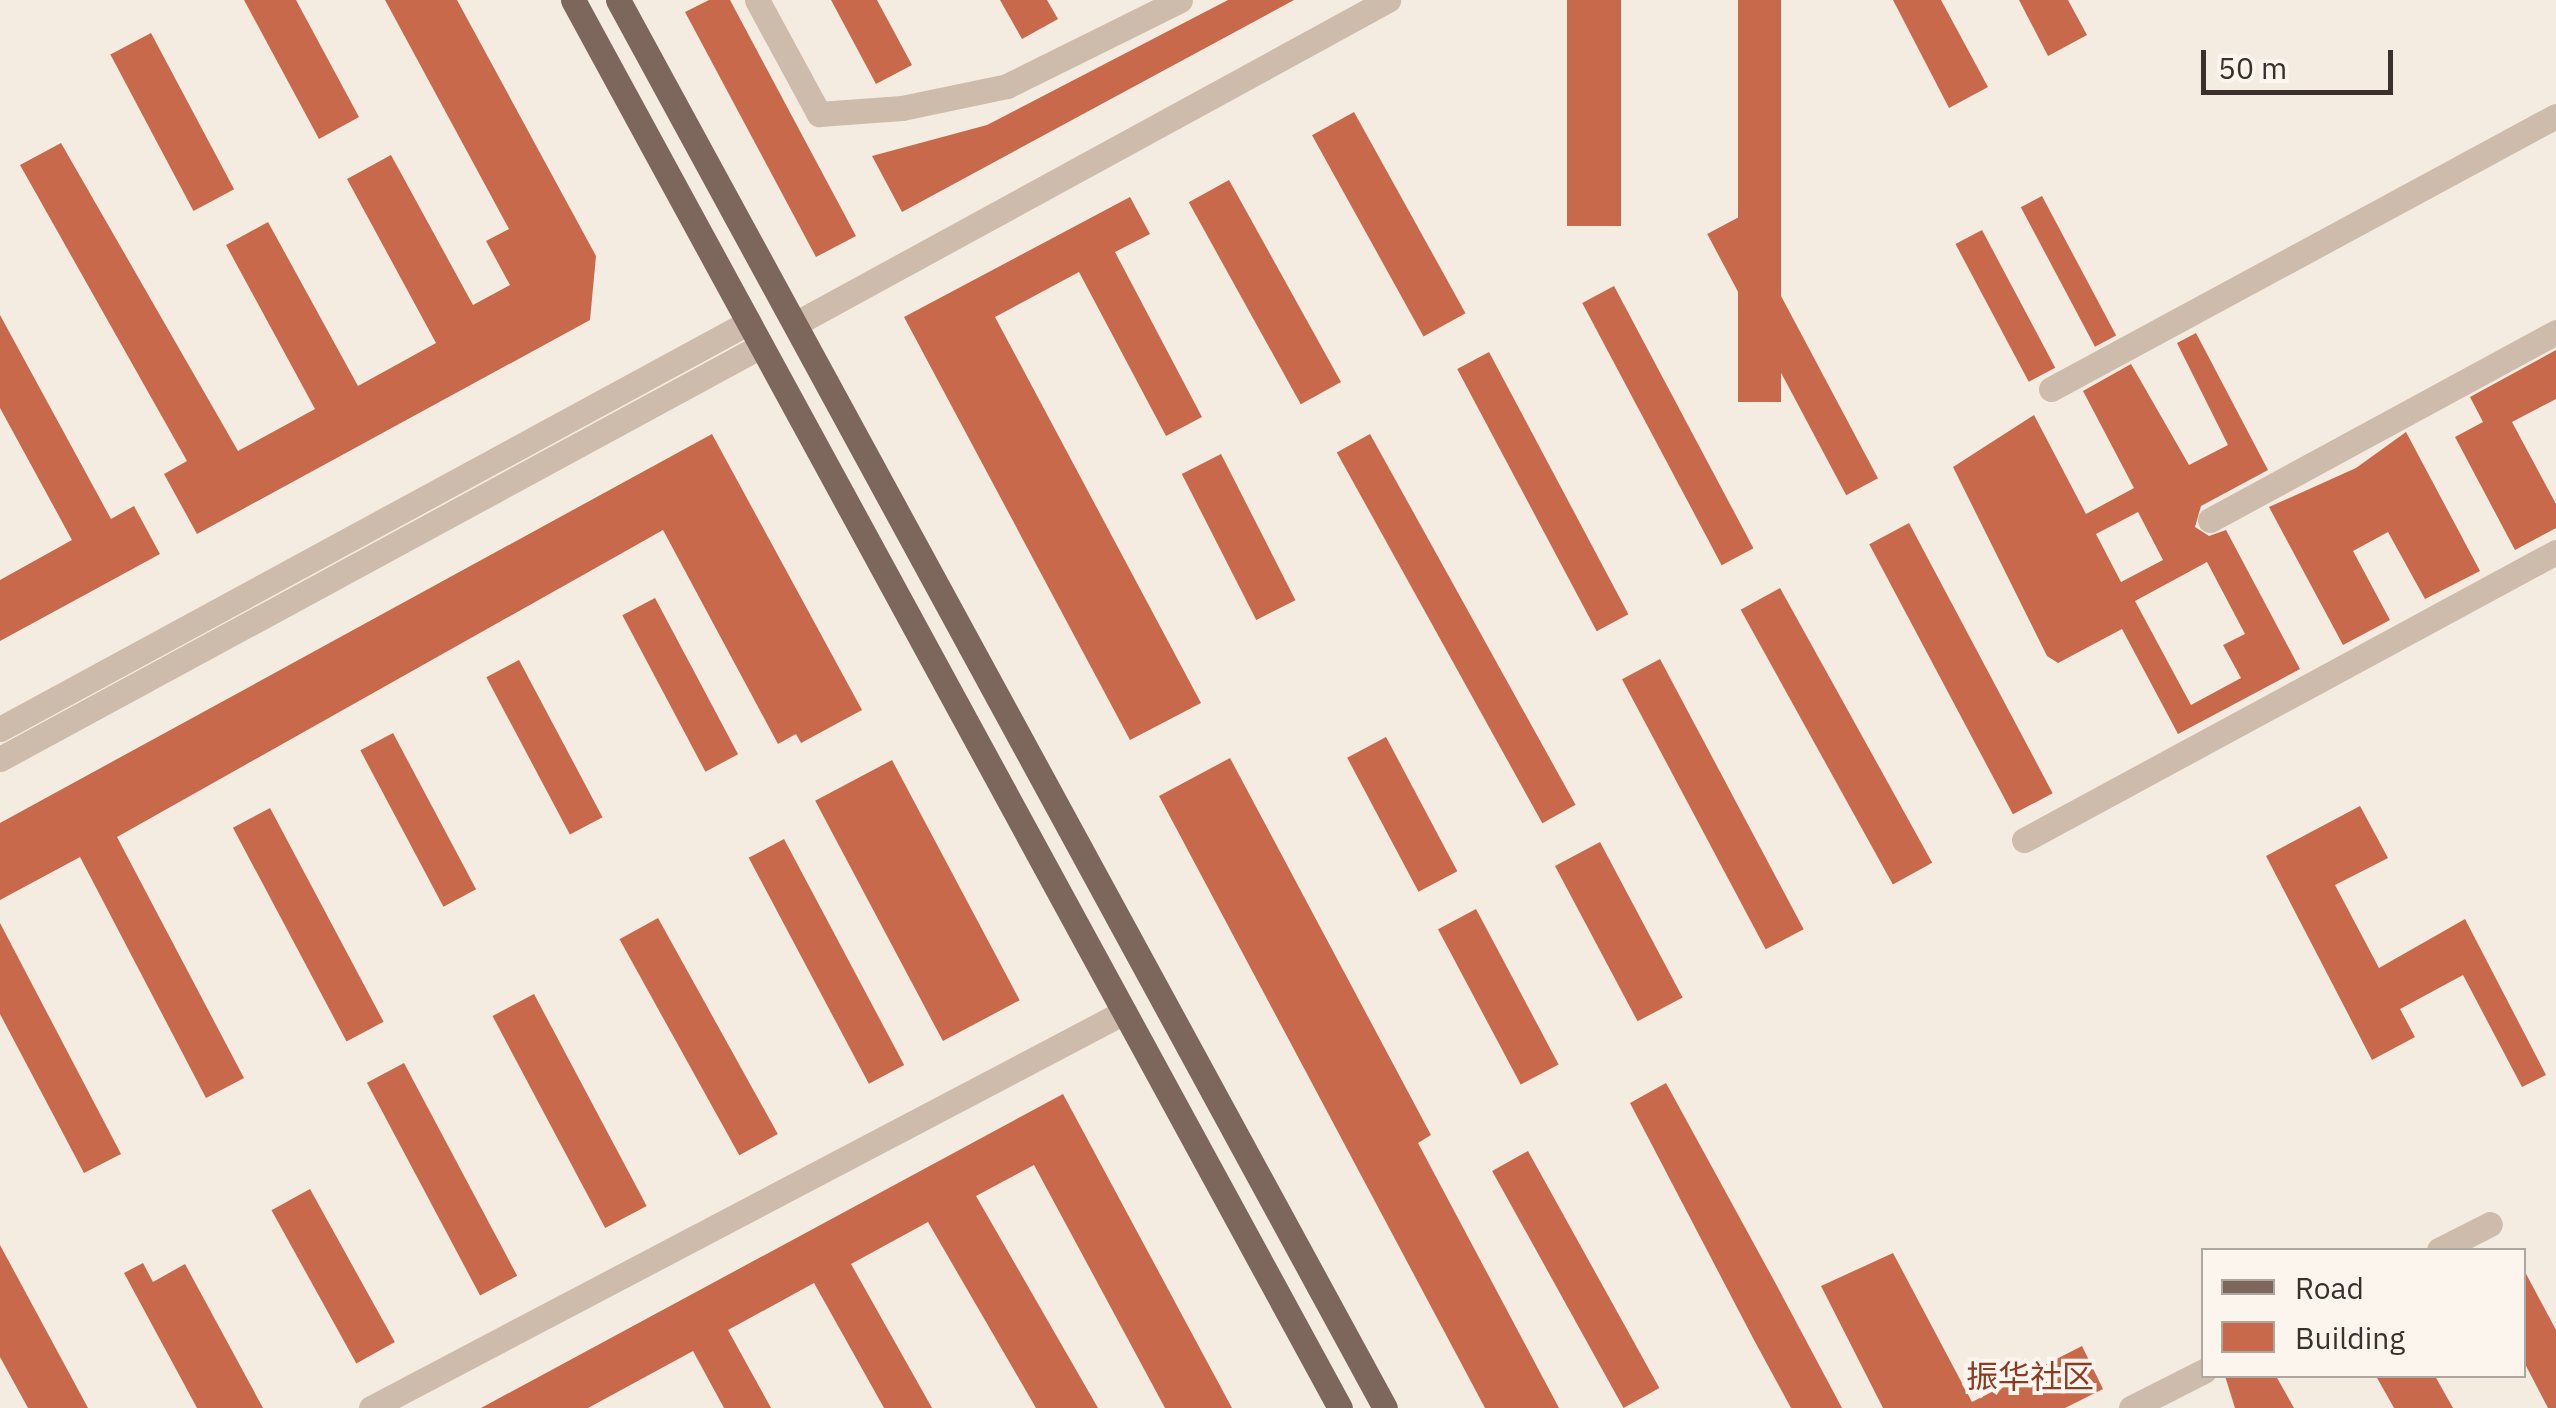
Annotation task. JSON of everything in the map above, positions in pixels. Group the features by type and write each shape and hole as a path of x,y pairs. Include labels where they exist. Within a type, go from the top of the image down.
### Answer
{"main road":[{"path":"573,0 1340,1408"},
{"path":"618,0 1384,1408"}],"street":[{"path":"758,0 819,114 902,108 1007,86 1180,0"},
{"path":"794,324 1388,0"},
{"path":"2051,389 2556,116"},
{"path":"2210,520 2556,332"},
{"path":"0,729 755,334"},
{"path":"0,758 755,334"},
{"path":"2024,840 2556,552"},
{"path":"371,1408 1124,1012"},
{"path":"2443,1248 2490,1224"},
{"path":"2131,1408 2201,1373"}],"building":[{"path":"244,0 296,0 359,117 319,139"},
{"path":"385,0 457,0 596,256 590,320 197,534 164,474 187,461 20,165 61,143 238,451 315,409 226,245 268,222 358,386 436,343 347,179 391,155 473,305 510,285 486,241 509,229"},
{"path":"709,0 730,0 856,236 816,257 685,12"},
{"path":"831,0 877,0 912,65 876,84"},
{"path":"1000,0 1047,0 1058,19 1022,39"},
{"path":"1228,0 1294,0 902,212 872,156 987,125"},
{"path":"1567,0 1621,0 1621,226 1567,226"},
{"path":"1738,0 1781,0 1781,402 1738,402"},
{"path":"1893,0 1941,0 1988,87 1949,108"},
{"path":"2019,0 2068,0 2087,35 2048,56"},
{"path":"151,33 234,189 193,211 110,55"},
{"path":"1354,112 1466,313 1424,336 1312,135"},
{"path":"1229,180 1341,382 1301,404 1189,202"},
{"path":"2042,196 2116,336 2095,347 2021,207"},
{"path":"1130,197 1150,234 1115,252 1202,417 1166,436 1079,272 995,317 1201,703 1130,740 904,317"},
{"path":"1739,217 1878,478 1846,495 1707,234"},
{"path":"1982,230 2055,368 2029,382 1956,244"},
{"path":"1614,286 1753,548 1722,565 1582,303"},
{"path":"0,315 111,519 134,506 160,554 0,641 0,580 72,540 0,408"},
{"path":"2196,333 2268,470 2201,506 2195,527 2209,536 2226,530 2300,669 2178,734 2122,629 2058,663 2047,656 1953,467 2034,415 2086,514 2134,488 2083,391 2131,364 2189,465 2228,445 2177,343","holes":["2138,512 2163,560 2121,582 2096,534","2207,562 2245,634 2223,645 2241,678 2191,705 2135,601"]},
{"path":"2556,350 2556,399 2512,422 2556,504 2556,528 2515,550 2455,437 2483,422 2470,397"},
{"path":"1489,352 1628,614 1597,631 1457,369"},
{"path":"2406,432 2480,571 2425,599 2388,532 2353,551 2390,620 2343,645 2269,507 2356,468"},
{"path":"712,434 862,710 801,743 796,734 778,744 663,530 117,837 244,1078 206,1098 80,857 0,900 0,823"},
{"path":"1370,434 1576,805 1542,823 1337,452"},
{"path":"1221,454 1295,600 1256,620 1182,474"},
{"path":"1909,523 2053,793 2013,814 1869,544"},
{"path":"1780,588 1932,863 1893,884 1741,610"},
{"path":"655,598 738,754 705,772 622,615"},
{"path":"1660,659 1804,929 1766,949 1622,679"},
{"path":"519,660 603,817 570,835 486,677"},
{"path":"393,733 476,889 443,907 360,750"},
{"path":"1386,737 1457,871 1419,892 1347,758"},
{"path":"1230,758 1431,1135 1418,1143 1559,1408 1485,1408 1159,796"},
{"path":"892,760 1020,1000 943,1041 815,801"},
{"path":"2360,806 2388,858 2335,885 2379,968 2465,919 2546,1075 2522,1087 2463,975 2400,1009 2415,1037 2372,1060 2266,856"},
{"path":"270,808 384,1022 347,1041 233,828"},
{"path":"784,839 904,1065 869,1084 749,858"},
{"path":"1600,842 1683,997 1638,1021 1555,866"},
{"path":"1476,909 1559,1064 1521,1085 1438,929"},
{"path":"658,918 778,1134 739,1155 620,939"},
{"path":"0,923 121,1154 84,1173 0,1014"},
{"path":"534,994 647,1206 605,1228 493,1016"},
{"path":"404,1063 517,1276 480,1296 367,1083"},
{"path":"1666,1083 1842,1408 1791,1408 1754,1340 1630,1103"},
{"path":"1063,1094 1232,1408 1165,1408 1034,1165 976,1196 1098,1408 1036,1408 928,1222 851,1264 932,1408 884,1408 814,1283 728,1330 771,1408 724,1408 693,1351 588,1408 481,1408"},
{"path":"1528,1151 1659,1388 1624,1408 1492,1171"},
{"path":"310,1189 395,1342 356,1363 272,1210"},
{"path":"0,1245 88,1408 28,1408 0,1357"},
{"path":"1893,1253 1972,1402 2082,1346 2103,1389 2065,1408 1883,1408 1821,1286"},
{"path":"143,1263 153,1282 185,1264 263,1408 197,1408 124,1273"},
{"path":"2526,1274 2556,1330 2556,1408 2548,1408 2526,1366"},
{"path":"2226,1378 2277,1378 2294,1408 2235,1408"},
{"path":"2377,1378 2436,1378 2453,1408 2394,1408"}],"district":[{"name":"振华社区","path":"2030,1376"}]}
